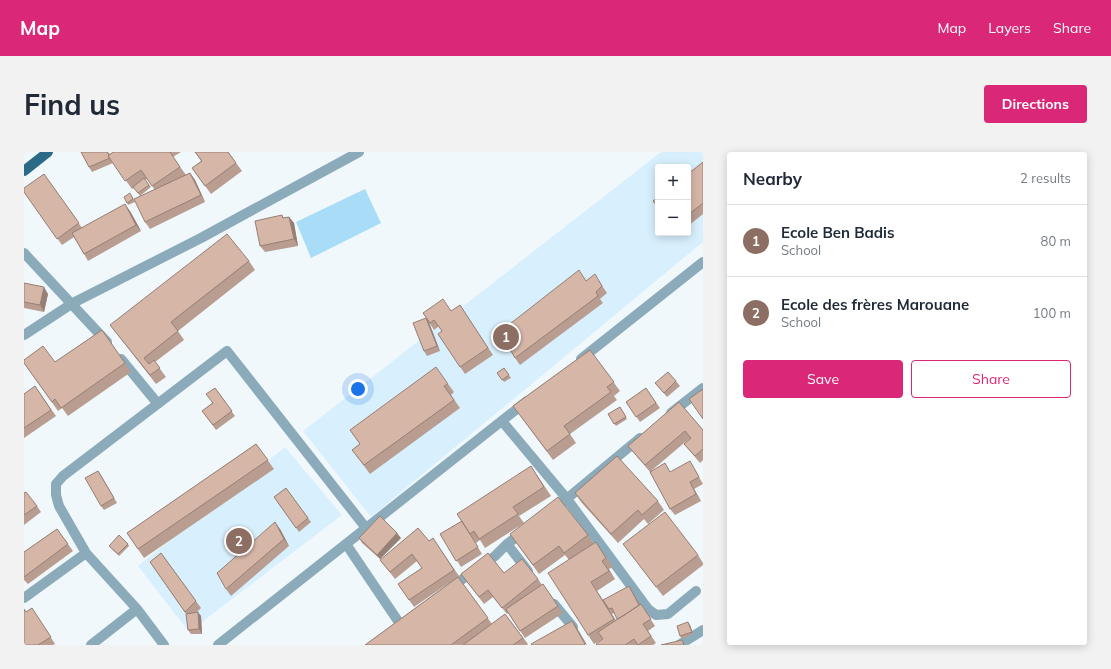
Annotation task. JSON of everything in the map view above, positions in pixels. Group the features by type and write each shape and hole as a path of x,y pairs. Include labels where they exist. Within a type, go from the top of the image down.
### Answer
{"main road":[{"path":"24,171 48,152"}],"street":[{"path":"24,335 73,303 208,235 359,152"},
{"path":"24,253 73,303 158,404"},
{"path":"575,363 703,262"},
{"path":"164,645 136,609 86,554 59,506 56,495 56,484 63,476 228,351 366,528"},
{"path":"662,419 703,388"},
{"path":"218,645 532,397"},
{"path":"502,421 567,500 648,609 656,615 668,614 696,591"},
{"path":"543,518 567,500 650,429"},
{"path":"445,592 496,556 507,544 531,526"},
{"path":"346,544 403,621 390,632"},
{"path":"507,544 535,580"},
{"path":"24,598 86,554"},
{"path":"549,598 573,627 550,645"},
{"path":"91,645 136,609"},
{"path":"679,645 703,630"}],"shaded area":[{"path":"661,152 703,152 703,242 371,517 303,431"},
{"path":"365,189 381,223 311,258 296,222"},
{"path":"285,447 342,515 189,632 138,566"}],"building":[{"path":"81,152 107,152 110,158 89,167"},
{"path":"113,152 170,152 180,167 152,186 141,170 125,181 108,156"},
{"path":"195,152 228,152 236,163 205,186 192,168 202,161"},
{"path":"703,162 703,203 691,213 691,200 691,172"},
{"path":"190,173 201,195 145,222 134,199"},
{"path":"44,174 79,223 57,239 24,192 24,188"},
{"path":"144,178 149,185 138,193 133,187"},
{"path":"130,193 133,199 127,203 124,197"},
{"path":"125,204 136,225 84,254 72,233"},
{"path":"282,215 283,218 289,217 294,239 260,246 255,221"},
{"path":"227,234 249,261 171,322 178,331 144,358 149,364 154,360 160,368 150,375 110,325"},
{"path":"579,270 586,281 595,274 602,286 596,292 598,296 515,358 507,344 514,338 506,327"},
{"path":"24,283 44,287 40,305 24,302"},
{"path":"443,299 451,311 460,305 488,348 460,367 438,334 442,331 434,320 430,323 423,313"},
{"path":"426,318 437,346 424,351 413,323"},
{"path":"102,330 125,363 61,408 55,399 52,402 24,363 24,360 43,346 55,362"},
{"path":"590,350 614,382 607,387 611,392 564,426 570,434 547,451 513,406"},
{"path":"436,367 448,384 444,386 454,400 364,465 352,450 360,444 350,430"},
{"path":"504,368 509,375 502,380 497,373"},
{"path":"668,372 676,381 664,393 655,383"},
{"path":"35,386 51,410 24,428 24,394"},
{"path":"215,388 232,411 213,425 202,411 213,403 206,394"},
{"path":"646,388 656,403 636,417 626,402"},
{"path":"703,389 703,419 689,399"},
{"path":"679,402 703,430 703,449 695,456 684,444 691,438 685,431 645,465 628,446"},
{"path":"620,407 626,417 614,424 608,414"},
{"path":"256,444 268,460 138,549 127,533"},
{"path":"617,456 658,501 642,515 638,510 611,534 575,493"},
{"path":"690,461 699,477 690,482 696,494 670,509 650,472 665,463 670,472"},
{"path":"531,466 544,487 513,507 518,514 479,539 474,531 470,534 457,514"},
{"path":"98,471 114,498 101,506 85,478"},
{"path":"286,488 308,518 296,528 274,497"},
{"path":"26,492 37,506 24,515 24,493"},
{"path":"558,497 588,535 564,553 559,546 533,565 510,534"},
{"path":"665,512 698,555 656,587 623,544"},
{"path":"380,516 397,533 377,555 359,538"},
{"path":"462,521 478,547 456,561 440,534"},
{"path":"275,522 284,539 226,589 217,573"},
{"path":"418,528 429,541 433,538 454,570 409,600 398,584 422,568 412,554 390,572 380,560"},
{"path":"57,529 68,544 24,577 24,552"},
{"path":"119,535 128,544 118,554 109,546"},
{"path":"596,542 606,558 602,561 609,571 591,582 614,619 588,635 548,573"},
{"path":"161,553 196,601 185,612 150,562"},
{"path":"488,553 504,573 522,559 538,579 502,608 488,590 479,597 461,574"},
{"path":"458,577 488,618 451,645 365,645"},
{"path":"543,584 558,606 520,631 506,609"},
{"path":"629,586 639,605 617,619 612,608 609,609 603,600"},
{"path":"641,604 651,619 643,624 651,636 638,645 634,639 625,645 596,644 603,639 598,632"},
{"path":"32,608 51,637 38,645 24,645 24,609 26,612"},
{"path":"198,612 199,629 188,630 186,614"},
{"path":"505,614 523,638 513,645 463,645"},
{"path":"572,621 585,644 584,645 531,644"},
{"path":"688,622 692,632 680,636 677,626"},
{"path":"682,640 684,645 661,645"}],"place":[{"name":"Ecole Ben Badis","path":"506,337"},
{"name":"Ecole des frères Marouane","path":"239,541"}]}
